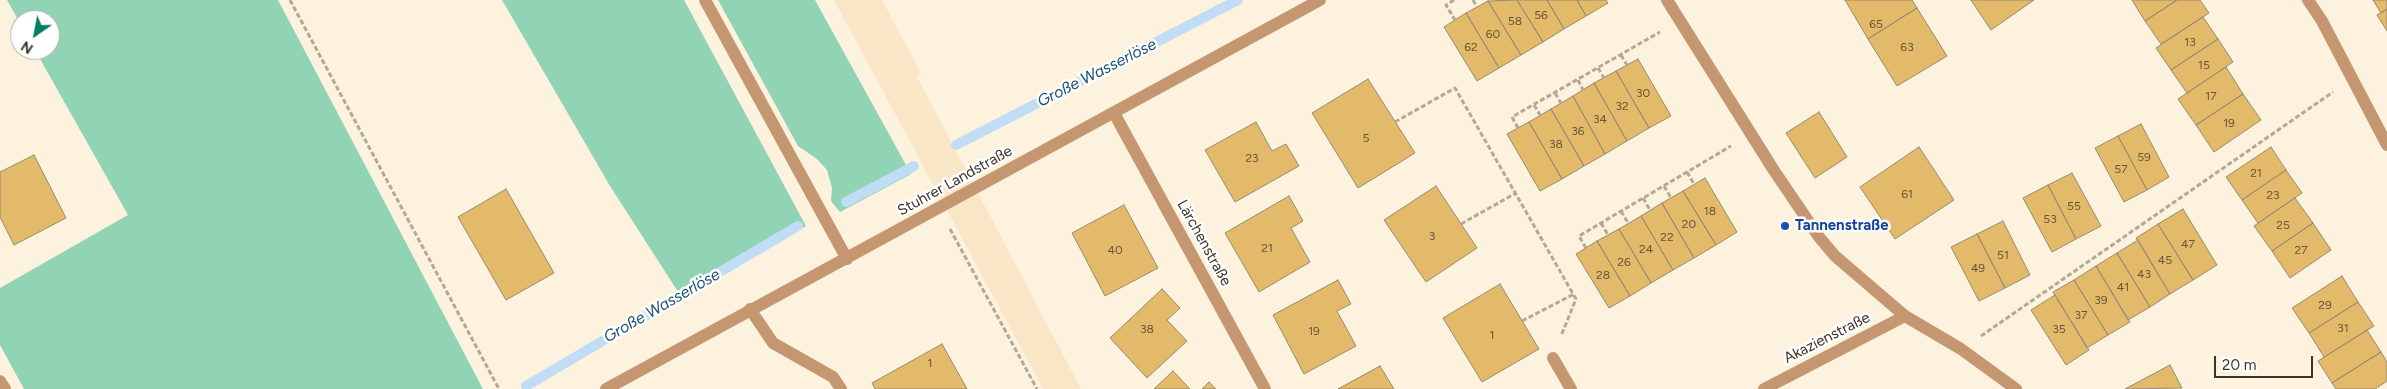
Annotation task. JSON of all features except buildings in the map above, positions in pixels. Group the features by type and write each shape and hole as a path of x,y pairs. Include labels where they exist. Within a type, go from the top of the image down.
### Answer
{"street":[{"path":"704,0 847,259"},
{"name":"Stuhrer Landstraße","path":"606,389 1320,0"},
{"path":"1667,0 1751,135 1819,237 1835,256 1905,316 1961,349 2016,389"},
{"path":"2308,0 2322,21 2387,145"},
{"name":"Lärchenstraße","path":"1114,113 1265,389"},
{"path":"750,309 773,342 833,377 841,389"},
{"name":"Akazienstraße","path":"1764,389 1905,316"},
{"path":"1553,358 1571,389"},
{"path":"0,380 5,389"}],"path":[{"path":"290,0 499,389"},
{"path":"1454,0 1446,5 1455,20"},
{"path":"1473,0 1477,7"},
{"path":"1518,128 1512,118 1680,20"},
{"path":"1621,55 1627,65"},
{"path":"1598,68 1604,78"},
{"path":"1961,349 2137,230 2352,79"},
{"path":"1578,80 1583,90"},
{"path":"1395,122 1455,88 1576,299 1553,358"},
{"path":"1555,93 1561,103"},
{"path":"1534,105 1540,115"},
{"path":"1586,248 1579,236 1751,135"},
{"path":"1687,172 1694,184"},
{"path":"1664,186 1671,198"},
{"path":"1461,224 1516,193"},
{"path":"1643,198 1650,210"},
{"path":"939,208 1037,389"},
{"path":"1621,211 1628,223"},
{"path":"1601,223 1608,235"},
{"path":"1522,321 1574,294"}],"shaded area":[{"path":"834,0 882,0 921,73 917,77 1081,389 1043,389"}],"green space":[{"path":"7,0 278,0 483,389 24,389 0,345 0,288 128,215 41,60 60,60 60,10 13,10"},
{"path":"502,0 684,0 806,226 682,298 610,186"},
{"path":"718,0 815,0 911,174 840,212 831,201 832,188 827,170 817,159 798,146"}],"waterway":[{"name":"Große Wasserlöse","path":"956,145 1238,0"},
{"name":"Große Wasserlöse","path":"846,202 914,166"},
{"name":"Große Wasserlöse","path":"526,386 798,226"}],"place":[{"name":"Tannenstraße","path":"1785,226"}]}
